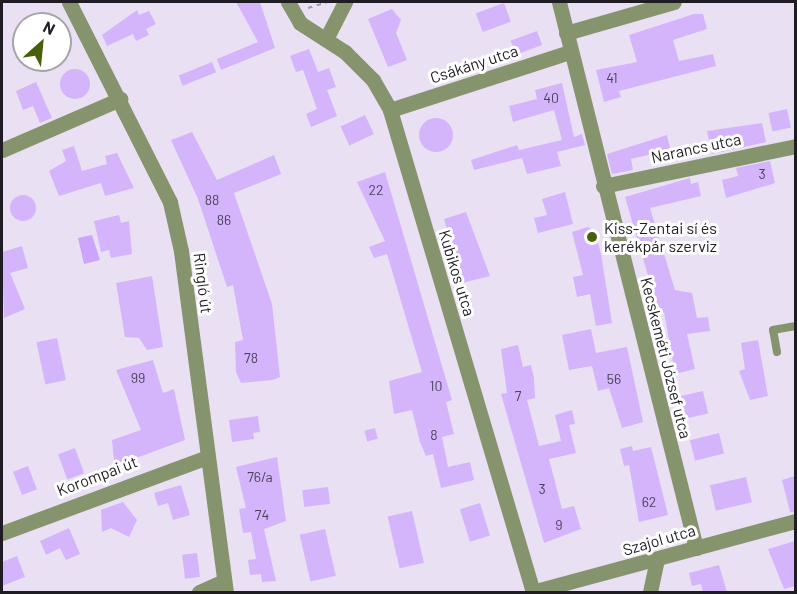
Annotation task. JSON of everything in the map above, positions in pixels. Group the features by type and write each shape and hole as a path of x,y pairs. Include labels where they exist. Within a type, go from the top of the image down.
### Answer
{"street":[{"name":"Ringló út","path":"69,2 170,202 225,587"},
{"name":"Kubikos utca","path":"288,2 300,23 326,39 373,80 390,110 533,592"},
{"path":"326,39 345,2"},
{"name":"Kecskeméti József utca","path":"559,2 603,186 696,548"},
{"path":"566,33 674,2"},
{"name":"Csákány utca","path":"390,110 570,52"},
{"path":"2,150 120,99"},
{"name":"Narancs utca","path":"603,186 795,146"},
{"name":"Korompai út","path":"2,533 207,457"},
{"name":"Szajol utca","path":"533,592 795,521"},
{"path":"651,592 657,560"},
{"path":"199,592 225,587"}],"lane":[{"path":"777,352 774,330 795,326"}],"path":[{"path":"321,3 328,2"}],"shaded area":[{"path":"92,235 100,260 84,264 78,238"}],"building":[{"path":"236,2 260,2 275,48 221,70 217,59 258,42"},
{"path":"504,3 511,22 483,32 476,13"},
{"path":"392,9 401,20 396,33 407,60 388,67 368,19"},
{"path":"137,10 139,15 149,11 156,24 146,29 149,35 136,41 133,34 107,46 102,35"},
{"path":"694,14 703,14 707,29 673,40 679,61 713,54 716,66 619,91 621,97 604,102 596,70 637,62 629,35"},
{"path":"537,31 542,45 516,55 511,41"},
{"path":"309,49 318,72 329,68 336,87 327,90 337,116 311,127 306,114 317,109 303,70 296,72 290,56"},
{"path":"212,62 216,72 183,86 179,75"},
{"path":"72,70 81,70 89,78 89,90 81,98 69,98 61,90 61,78 67,72 72,72"},
{"path":"36,82 52,118 40,123 33,106 23,110 16,91"},
{"path":"562,83 574,137 582,134 585,145 557,152 561,166 527,174 522,158 474,170 471,160 517,145 519,150 562,140 554,110 513,122 509,106 537,99 535,90"},
{"path":"787,109 791,128 772,132 768,113"},
{"path":"365,115 374,134 349,145 341,126"},
{"path":"436,118 448,123 453,135 448,147 436,152 424,147 419,135 424,123"},
{"path":"762,123 766,142 712,154 707,131"},
{"path":"192,132 217,180 274,155 281,174 234,193 272,304 280,377 273,380 241,383 236,372 235,342 243,340 233,285 227,287 198,199 171,140"},
{"path":"667,135 673,161 660,164 657,153 631,159 633,170 612,174 607,154"},
{"path":"74,146 82,171 107,164 105,156 117,153 134,188 105,196 101,183 59,196 49,171 66,161 62,150"},
{"path":"770,161 775,183 726,198 722,180 738,176 736,168"},
{"path":"385,172 452,400 446,402 454,434 442,437 448,467 470,462 474,480 441,488 433,454 426,456 412,410 394,414 389,381 422,372 387,254 374,258 369,247 385,241 357,182"},
{"path":"690,178 691,184 698,182 701,196 650,208 675,290 692,293 697,318 708,317 710,331 687,334 695,369 675,374 664,312 659,313 625,197"},
{"path":"565,192 573,224 538,233 534,218 547,215 542,199"},
{"path":"23,195 32,199 36,208 32,217 23,221 14,217 10,208 14,199"},
{"path":"466,212 490,276 462,283 444,219"},
{"path":"119,215 121,223 129,221 132,254 111,258 109,250 101,252 94,221"},
{"path":"588,227 595,231 601,254 612,323 596,326 590,294 577,297 573,277 583,275 572,232"},
{"path":"22,246 28,268 10,273 25,309 4,318 2,252"},
{"path":"152,276 163,347 147,350 139,338 125,337 116,283"},
{"path":"591,329 596,353 627,347 643,422 622,428 609,388 598,391 592,366 569,370 562,335"},
{"path":"57,338 66,380 45,384 36,342"},
{"path":"758,340 768,396 750,400 739,371 745,369 741,343"},
{"path":"518,345 523,367 531,365 534,378 535,398 527,400 539,446 561,441 555,415 572,410 575,424 569,425 576,453 549,459 562,509 574,506 581,529 544,543 501,394 507,393 501,349"},
{"path":"153,360 163,393 174,389 185,440 120,464 114,461 112,440 141,430 116,370"},
{"path":"703,391 708,413 684,419 679,397"},
{"path":"258,416 260,432 253,433 254,439 232,442 229,420"},
{"path":"375,428 378,439 367,441 364,431"},
{"path":"719,433 724,453 695,461 690,440"},
{"path":"632,446 633,451 651,447 668,515 639,522 629,465 624,466 620,449"},
{"path":"75,448 84,473 67,480 58,454"},
{"path":"277,457 286,521 264,529 276,581 262,582 261,574 250,575 248,560 256,559 251,532 243,533 239,509 246,508 236,467"},
{"path":"28,466 37,489 22,495 13,472"},
{"path":"795,476 795,512 790,512 782,480"},
{"path":"746,477 752,502 716,511 710,485"},
{"path":"181,485 190,515 173,520 168,503 158,506 154,493"},
{"path":"328,487 330,504 304,507 302,490"},
{"path":"123,502 137,520 129,537 111,528 102,532 101,510"},
{"path":"480,503 490,536 470,542 460,509"},
{"path":"412,511 424,563 400,568 388,517"},
{"path":"69,528 80,554 66,560 60,548 46,555 40,541"},
{"path":"325,529 336,576 310,582 300,535"},
{"path":"795,541 795,586 784,589 768,549"},
{"path":"197,553 200,577 185,579 182,555"},
{"path":"17,556 25,577 2,586 2,562"},
{"path":"719,565 727,592 703,592 701,584 692,586 689,573"}],"place":[{"name":"Kiss-Zentai sí és kerékpár szerviz","path":"592,237"}]}
